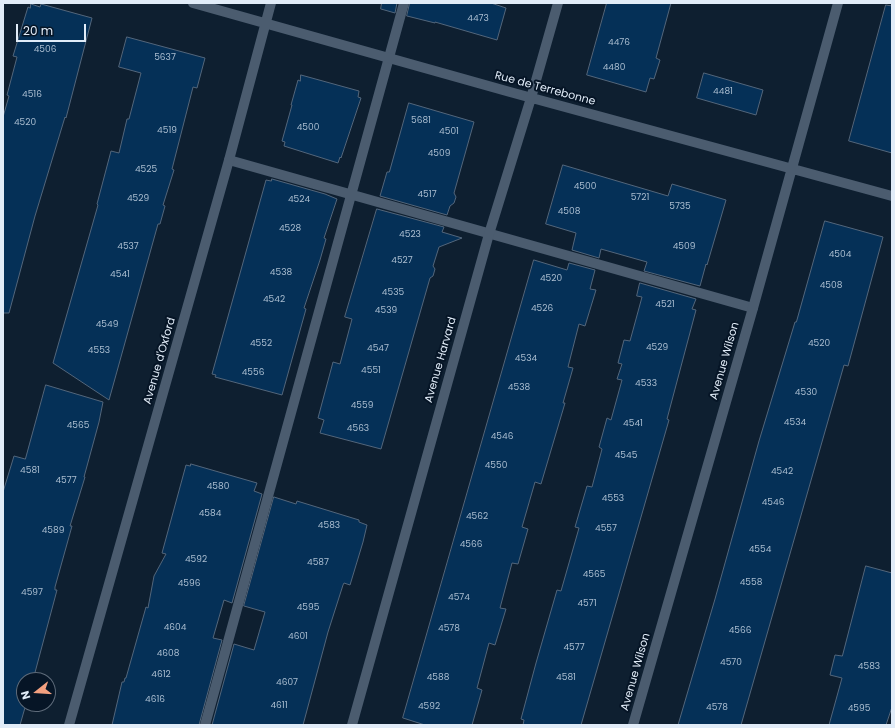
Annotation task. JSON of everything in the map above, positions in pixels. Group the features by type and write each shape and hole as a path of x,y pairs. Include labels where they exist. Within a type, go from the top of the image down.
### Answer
{"street":[{"name":"Rue de Terrebonne","path":"192,3 531,98 892,196"},
{"name":"Avenue d'Oxford","path":"69,725 272,3"},
{"path":"205,725 404,3"},
{"name":"Avenue Harvard","path":"352,725 489,234 531,98 558,3"},
{"name":"Avenue Wilson","path":"633,725 753,308 838,3"},
{"path":"229,160 753,308"}],"building":[{"path":"382,3 397,3 395,13 381,9"},
{"path":"410,3 491,3 506,8 497,40 435,22 407,16"},
{"path":"607,3 671,3 656,58 660,60 654,79 650,78 646,92 587,75"},
{"path":"31,4 40,7 41,4 92,18 66,118 65,117 35,216 9,313 3,313 3,117 17,57 13,56 28,7 30,8"},
{"path":"886,5 892,6 892,153 849,141"},
{"path":"127,37 205,58 197,88 193,87 172,169 174,170 163,205 165,206 160,224 158,224 109,400 53,363 98,205 97,204 111,151 119,153 127,119 129,119 141,73 119,67"},
{"path":"704,73 763,90 756,115 697,98"},
{"path":"301,75 359,91 358,97 361,98 338,163 284,146 285,142 282,141 298,80 300,81"},
{"path":"409,103 474,122 454,193 456,197 454,203 450,206 447,215 380,196 387,172 389,172"},
{"path":"563,165 668,196 672,184 726,200 700,286 644,271 647,262 601,249 599,258 572,250 576,233 546,224"},
{"path":"272,179 325,194 337,199 324,238 326,239 320,260 304,308 306,309 282,395 215,377 216,375 212,374 266,180 271,181"},
{"path":"377,209 444,227 442,232 462,238 439,247 433,266 435,269 433,276 430,278 381,449 320,433 324,420 318,418 333,362 340,364 352,319 345,317"},
{"path":"825,221 883,237 848,366 844,365 741,725 678,725 759,441 796,322"},
{"path":"534,260 567,270 569,263 595,270 590,289 596,290 585,326 579,324 568,367 573,368 563,403 565,403 541,484 535,482 522,527 528,529 518,564 512,563 500,608 506,609 495,645 489,643 477,688 482,690 472,725 425,725 403,718"},
{"path":"640,283 696,299 692,309 696,310 667,419 669,420 581,725 523,725 524,720 521,719 536,663 557,590 561,591 579,528 575,527 587,486 592,487 602,449 599,447 607,418 611,420 622,380 617,379 622,364 618,363 624,340 630,341 642,297 637,296"},
{"path":"46,385 103,402 85,477 70,526 72,526 55,587 55,590 57,590 35,672 16,672 16,712 24,712 20,725 3,725 3,492 14,456 25,459"},
{"path":"191,464 257,483 254,491 262,494 232,603 224,600 213,638 222,640 199,725 112,725 122,682 124,682 126,678 146,607 148,608 154,576 166,554 162,553 186,465 190,466"},
{"path":"274,497 296,504 297,501 359,520 359,522 367,525 363,542 350,585 344,583 343,585 328,632 303,725 212,725 234,644 254,650 265,612 244,606"},
{"path":"866,566 892,573 892,707 886,725 829,725 842,678 830,675 835,655 842,656"}]}
